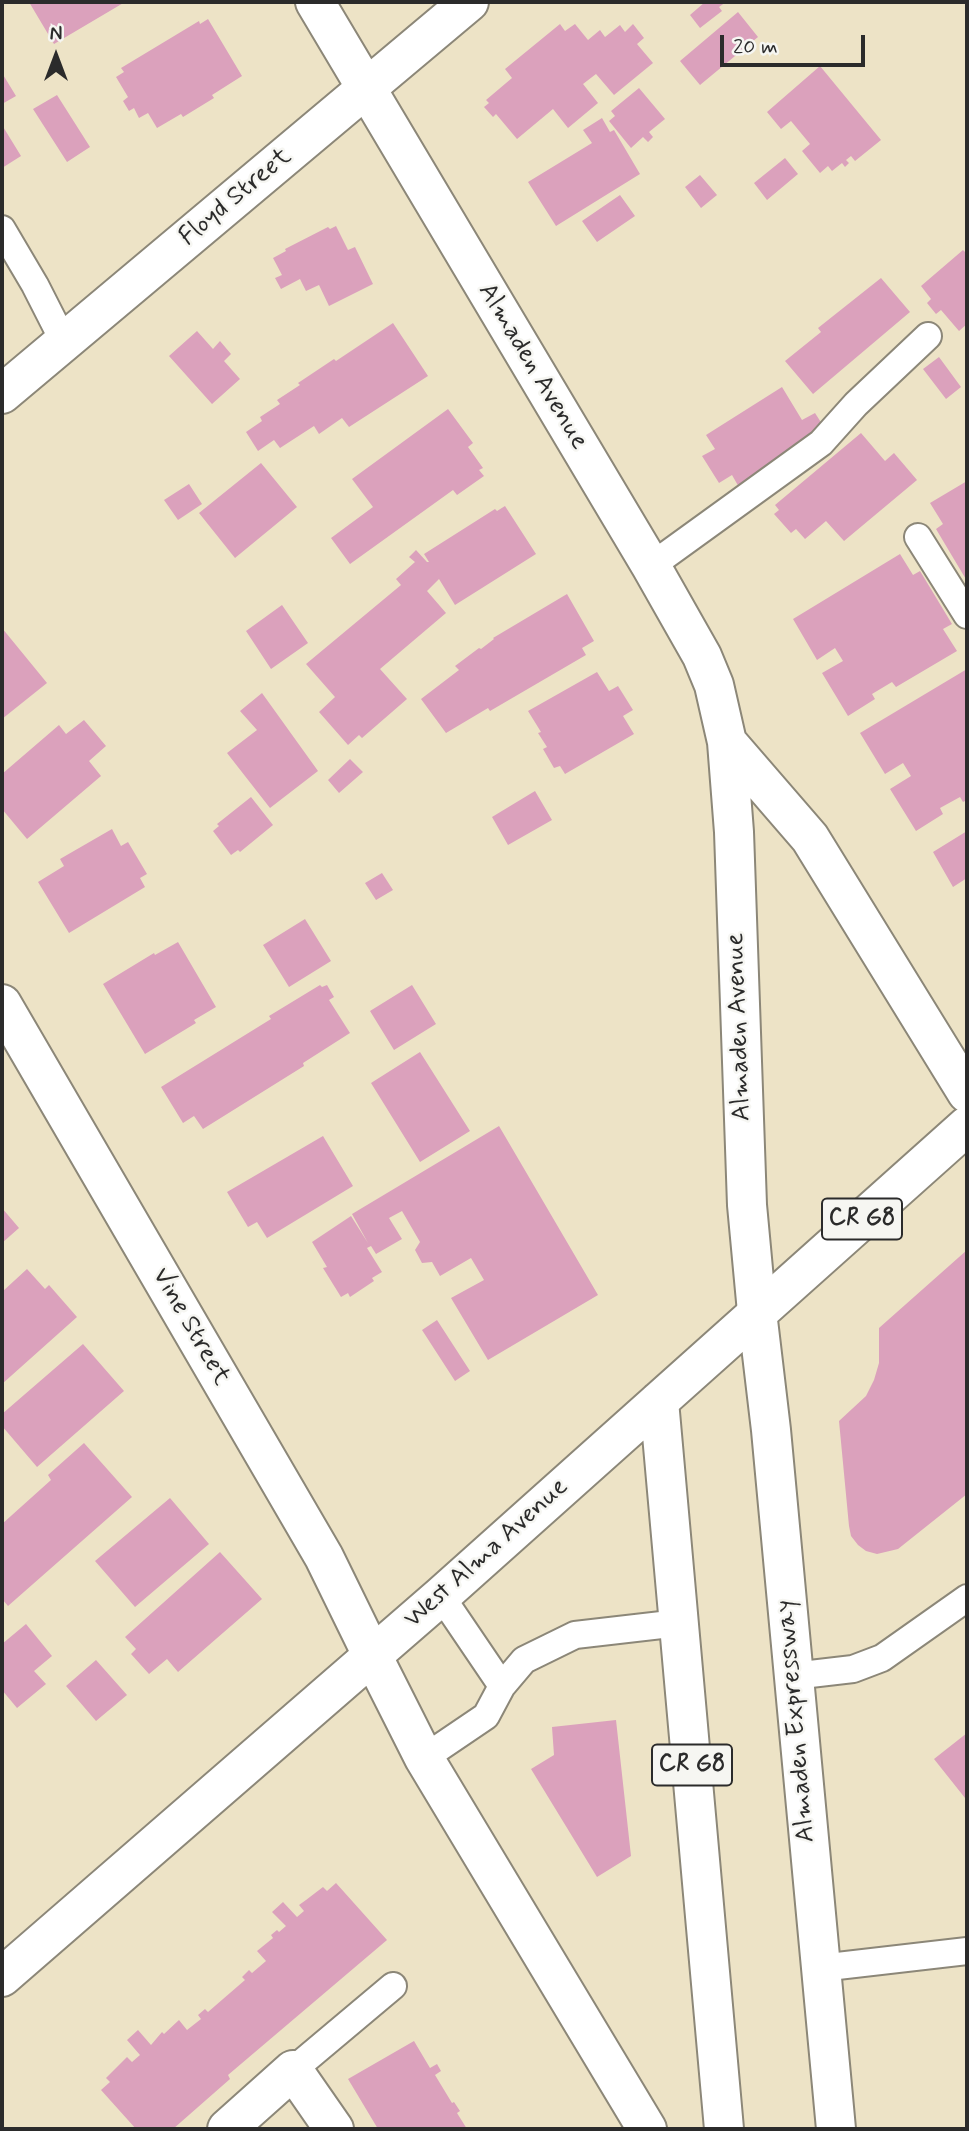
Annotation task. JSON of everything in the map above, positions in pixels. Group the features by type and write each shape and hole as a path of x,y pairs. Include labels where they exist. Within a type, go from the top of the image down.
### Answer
{"main road":[{"name":"Almaden Avenue","path":"315,2 651,566 702,656 714,685 726,742 734,832 747,1205 757,1312"},
{"name":"Floyd Street","path":"2,394 469,2"},
{"name":"Almaden Avenue","path":"726,742 810,838 967,1093"},
{"name":"Vine Street","path":"2,1004 324,1557 424,1758 647,2129"},
{"name":"West Alma Avenue","path":"2,1978 441,1596 967,1126"},
{"name":"Almaden Expressway","path":"757,1312 771,1430 835,2129"},
{"name":"CR G8","path":"659,1401 724,2129"},
{"path":"227,2129 293,2070 334,2129"}],"lane":[{"path":"2,229 64,342"},
{"path":"651,566 821,443 856,404 928,335"},
{"path":"918,537 967,615"},
{"path":"441,1596 502,1686"},
{"path":"793,1676 853,1669 882,1658 967,1598"},
{"path":"424,1758 486,1716 502,1686 524,1660 575,1635 679,1623"},
{"path":"820,1968 967,1951"},
{"path":"293,2070 393,1986"}],"building":[{"path":"29,2 125,2 54,44"},
{"path":"705,2 726,2 719,7 722,11 700,28 690,15"},
{"path":"738,12 758,37 700,85 680,61"},
{"path":"208,19 242,76 183,117 181,114 157,128 148,113 139,118 134,108 129,111 123,101 128,97 116,77 124,72 121,68 199,21 200,24"},
{"path":"560,24 565,31 575,24 588,40 600,30 605,37 620,25 625,32 633,24 644,38 637,44 653,63 614,95 596,74 583,84 598,103 568,128 553,109 517,139 496,114 493,117 484,107 489,103 486,100 512,78 505,69"},
{"path":"820,66 881,140 855,161 851,156 846,160 849,163 845,167 842,163 832,171 828,166 820,173 802,151 810,144 791,121 781,129 767,112"},
{"path":"2,73 16,96 2,104"},
{"path":"639,88 665,119 649,132 653,137 648,142 643,137 631,148 609,121 615,116 611,111"},
{"path":"57,95 90,147 67,162 33,109"},
{"path":"602,118 610,132 614,130 640,174 556,226 528,182 592,143 583,130"},
{"path":"2,125 21,156 2,168"},
{"path":"785,158 798,174 767,200 754,183"},
{"path":"700,175 717,195 701,208 685,187"},
{"path":"620,195 635,216 597,242 582,221"},
{"path":"336,226 348,250 355,247 373,284 329,306 319,285 306,291 300,279 281,289 275,278 282,275 273,258 328,227 330,229"},
{"path":"963,250 967,254 967,324 959,331 941,310 936,314 927,303 931,299 921,286"},
{"path":"881,278 910,312 813,394 785,361 821,332 818,328"},
{"path":"393,323 428,376 349,427 342,418 319,434 314,426 280,448 274,440 258,451 246,432 262,421 260,417 280,404 277,400 334,359 336,361"},
{"path":"197,331 213,349 220,341 231,354 224,361 240,379 212,404 169,356"},
{"path":"939,357 961,387 946,399 923,369"},
{"path":"782,387 802,420 815,413 824,427 740,489 732,475 719,483 702,456 715,449 706,435"},
{"path":"448,409 473,443 468,447 483,468 479,470 484,476 457,495 453,490 350,564 331,538 373,507 352,479"},
{"path":"861,433 885,461 894,453 917,480 844,541 826,521 805,539 796,529 791,533 774,514 779,510 775,505"},
{"path":"261,463 297,507 235,558 199,513"},
{"path":"967,481 967,581 936,529 943,524 930,503"},
{"path":"189,484 202,504 178,520 164,500"},
{"path":"505,506 536,554 455,605 439,579 427,591 446,613 380,669 407,699 362,738 359,735 348,745 319,712 335,697 306,664 401,585 396,579 415,562 409,557 416,550 429,562 424,554 495,509 497,511"},
{"path":"900,554 913,575 920,571 952,624 943,629 957,651 896,687 892,682 872,694 875,699 848,716 822,673 843,661 835,648 817,660 793,619"},
{"path":"567,594 594,641 582,648 586,655 490,711 488,708 446,733 421,699 459,670 455,666 479,648"},
{"path":"282,605 308,643 271,669 246,631"},
{"path":"2,628 47,683 2,719"},
{"path":"967,669 967,800 963,802 960,797 940,808 943,814 916,831 890,789 911,776 903,763 885,774 860,733"},
{"path":"597,672 609,691 618,686 633,710 623,716 634,734 565,774 560,766 554,768 543,749 547,747 538,733 541,732 528,711"},
{"path":"262,693 318,771 270,808 227,753 257,730 240,711"},
{"path":"84,720 106,746 89,761 101,776 27,839 2,809 2,774 59,725 66,734"},
{"path":"350,759 363,772 339,793 328,780"},
{"path":"535,791 552,820 508,845 492,817"},
{"path":"251,797 273,825 240,852 238,850 231,855 213,831 219,826 217,824"},
{"path":"112,829 121,846 128,842 147,874 140,878 145,887 69,933 38,882 64,866 60,859"},
{"path":"967,831 967,878 953,887 933,852"},
{"path":"382,873 393,890 376,900 365,883"},
{"path":"305,919 331,961 289,987 263,945"},
{"path":"178,942 216,1007 194,1020 196,1023 145,1054 103,984 154,953 155,955"},
{"path":"320,985 327,985 334,997 329,1000 350,1033 303,1063 304,1066 203,1129 194,1116 183,1123 161,1087 271,1019 269,1016"},
{"path":"412,985 436,1024 394,1050 370,1011"},
{"path":"420,1052 470,1131 420,1162 371,1083"},
{"path":"499,1126 598,1295 488,1360 451,1298 484,1280 471,1258 440,1276 432,1262 422,1263 415,1250 420,1242 402,1211 389,1218 402,1239 376,1254 371,1246 367,1248 382,1272 372,1278 374,1281 350,1297 348,1293 341,1297 323,1268 327,1267 312,1242 351,1216 368,1243 352,1214"},
{"path":"323,1136 353,1186 267,1238 257,1222 248,1227 227,1192"},
{"path":"2,1208 19,1228 2,1243"},
{"path":"967,1250 967,1494 898,1549 877,1554 866,1551 851,1536 839,1421 866,1396 874,1380 879,1363 879,1328"},
{"path":"27,1269 45,1289 49,1285 77,1317 2,1384 2,1292"},
{"path":"437,1320 470,1371 455,1381 422,1330"},
{"path":"83,1344 124,1391 37,1467 2,1426 2,1414"},
{"path":"84,1443 132,1497 8,1606 2,1599 2,1524 51,1480 48,1475"},
{"path":"170,1498 209,1544 135,1607 95,1561"},
{"path":"220,1552 262,1599 178,1672 167,1659 149,1674 131,1654 136,1649 125,1637"},
{"path":"26,1624 52,1656 34,1671 46,1684 17,1708 2,1690 2,1644"},
{"path":"96,1660 127,1695 96,1721 66,1686"},
{"path":"616,1720 631,1856 597,1877 531,1769 554,1755 552,1727"},
{"path":"967,1733 967,1796 965,1798 934,1759"},
{"path":"336,1883 387,1940 228,2075 230,2079 173,2129 136,2129 101,2090 110,2082 106,2078 127,2057 132,2062 140,2055 127,2040 138,2030 151,2045 162,2032 164,2034 179,2020 187,2030 201,2019 198,2015 205,2009 208,2012 245,1980 242,1977 249,1970 252,1973 266,1961 257,1951 273,1938 271,1935 286,1926 272,1912 283,1902 297,1917 304,1911 299,1905 323,1887 327,1891"},
{"path":"414,2041 430,2068 437,2064 441,2071 435,2075 460,2111 457,2113 467,2129 378,2129 348,2079"}]}
